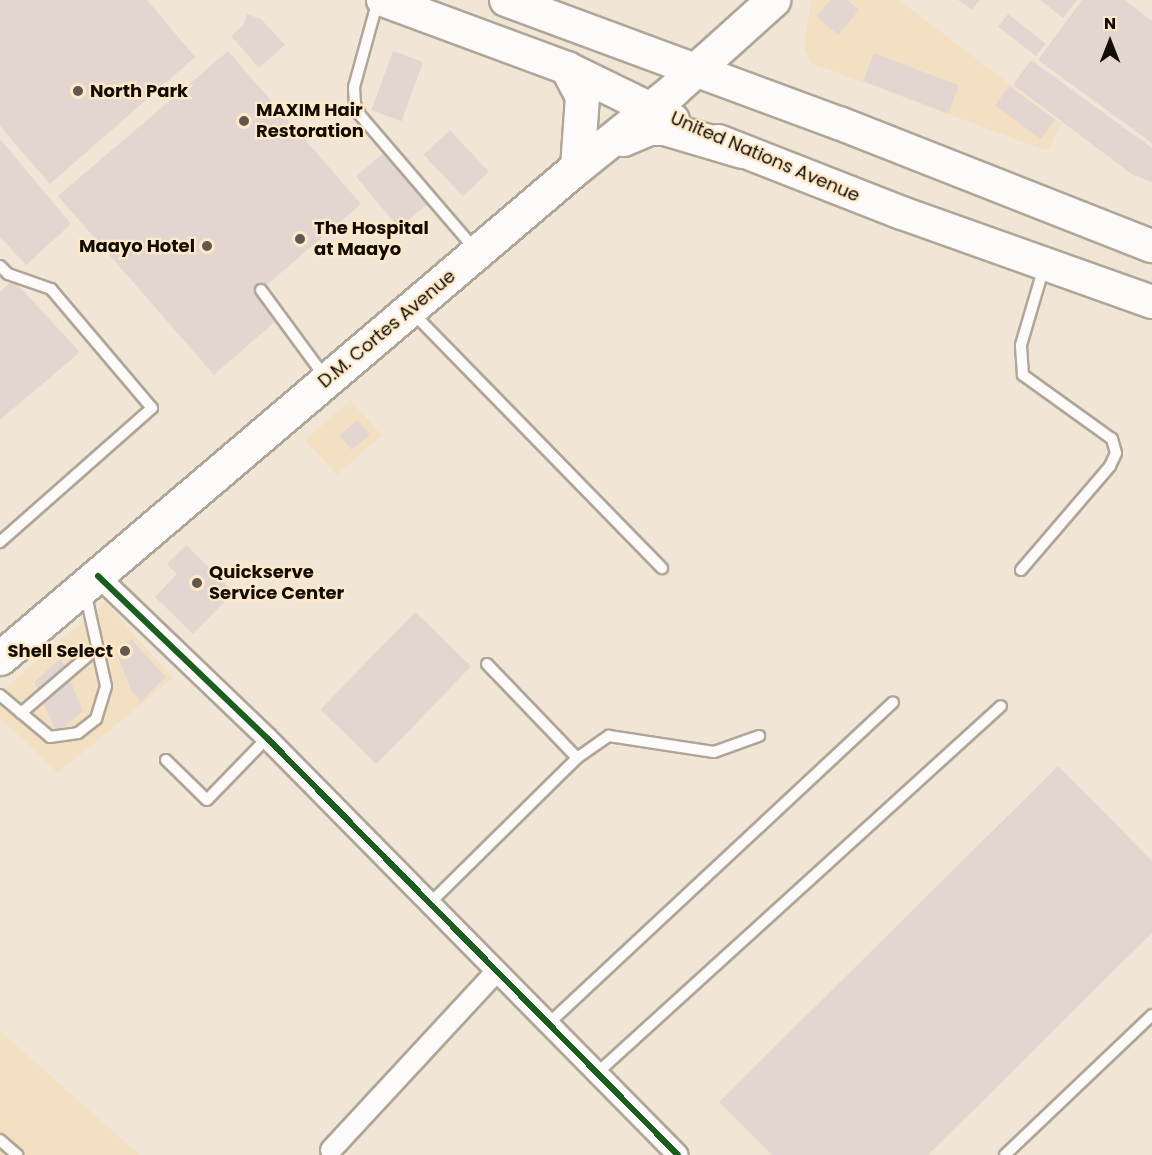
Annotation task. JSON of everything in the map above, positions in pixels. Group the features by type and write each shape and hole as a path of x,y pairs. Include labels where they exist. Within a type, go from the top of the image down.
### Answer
{"highway":[{"name":"D.M. Cortes Avenue","path":"0,658 578,166 698,69 773,0"},
{"path":"567,68 582,96 578,166"},
{"path":"578,166 649,128 664,128 742,151"}],"main road":[{"name":"United Nations Avenue","path":"383,0 567,68 742,151 902,213 1045,261 1152,302"},
{"path":"506,0 698,69 1152,246"}],"street":[{"path":"91,581 267,738 495,973 678,1155"},
{"path":"331,1150 495,973"}],"lane":[{"path":"378,0 354,87 355,104 360,115 477,252"},
{"path":"1022,570 1110,466 1116,453 1112,439 1023,375 1022,345 1045,261"},
{"path":"0,266 8,274 51,289 152,408 0,542"},
{"path":"261,290 327,380"},
{"path":"410,310 662,568"},
{"path":"0,695 50,737 69,736 88,727 102,708 106,686 97,648 91,581"},
{"path":"21,713 97,648"},
{"path":"487,664 578,758"},
{"path":"547,1025 893,702"},
{"path":"596,1074 1001,706"},
{"path":"429,904 578,758 609,736 714,752 759,736"},
{"path":"166,760 207,800 267,738"},
{"path":"1005,1155 1152,1016"},
{"path":"0,1140 17,1155"}],"shaded area":[{"path":"811,0 899,0 1062,124 1047,151 811,63 804,47"},
{"path":"350,400 381,435 337,475 305,440"},
{"path":"105,602 173,678 58,773 0,718 0,693"},
{"path":"0,1031 140,1155 0,1155"}],"building":[{"name":"North Park","path":"0,0 147,0 195,57 50,184 0,126"},
{"path":"831,0 847,0 859,10 838,35 816,16"},
{"path":"958,0 979,0 972,10"},
{"path":"1040,0 1077,0 1063,18"},
{"path":"1082,0 1125,0 1152,21 1152,143 1038,60"},
{"path":"247,14 261,19 285,45 259,68 231,36 243,26"},
{"path":"1008,14 1046,44 1036,56 998,27"},
{"name":"Maayo Hotel","path":"228,51 361,204 255,295 277,320 214,375 58,196"},
{"path":"393,51 423,62 402,121 371,110"},
{"path":"874,53 959,86 948,114 863,81"},
{"path":"1031,60 1152,148 1152,182 1133,175 1013,85"},
{"path":"1009,86 1055,120 1041,139 995,105"},
{"path":"450,130 489,172 463,196 424,155"},
{"path":"0,139 71,224 26,265 0,237"},
{"path":"385,152 428,203 399,228 356,176"},
{"path":"13,280 80,352 0,420 0,292"},
{"path":"358,420 370,435 351,450 339,435"},
{"name":"Quickserve Service Center","path":"186,545 234,592 193,634 155,597 177,574 167,564"},
{"path":"415,612 471,666 377,764 321,710"},
{"path":"131,639 166,677 141,701 132,692 116,652"},
{"path":"61,658 83,711 57,733 34,682"},
{"path":"1058,766 1152,861 1152,933 928,1155 772,1155 719,1102"}],"cycle path":[{"path":"98,576 267,738 678,1155"}],"place":[{"name":"North Park","path":"78,91"},
{"name":"MAXIM Hair Restoration","path":"244,121"},
{"name":"The Hospital at Maayo","path":"300,239"},
{"name":"Maayo Hotel","path":"207,246"},
{"name":"Quickserve Service Center","path":"197,583"},
{"name":"Shell Select","path":"125,651"}]}
